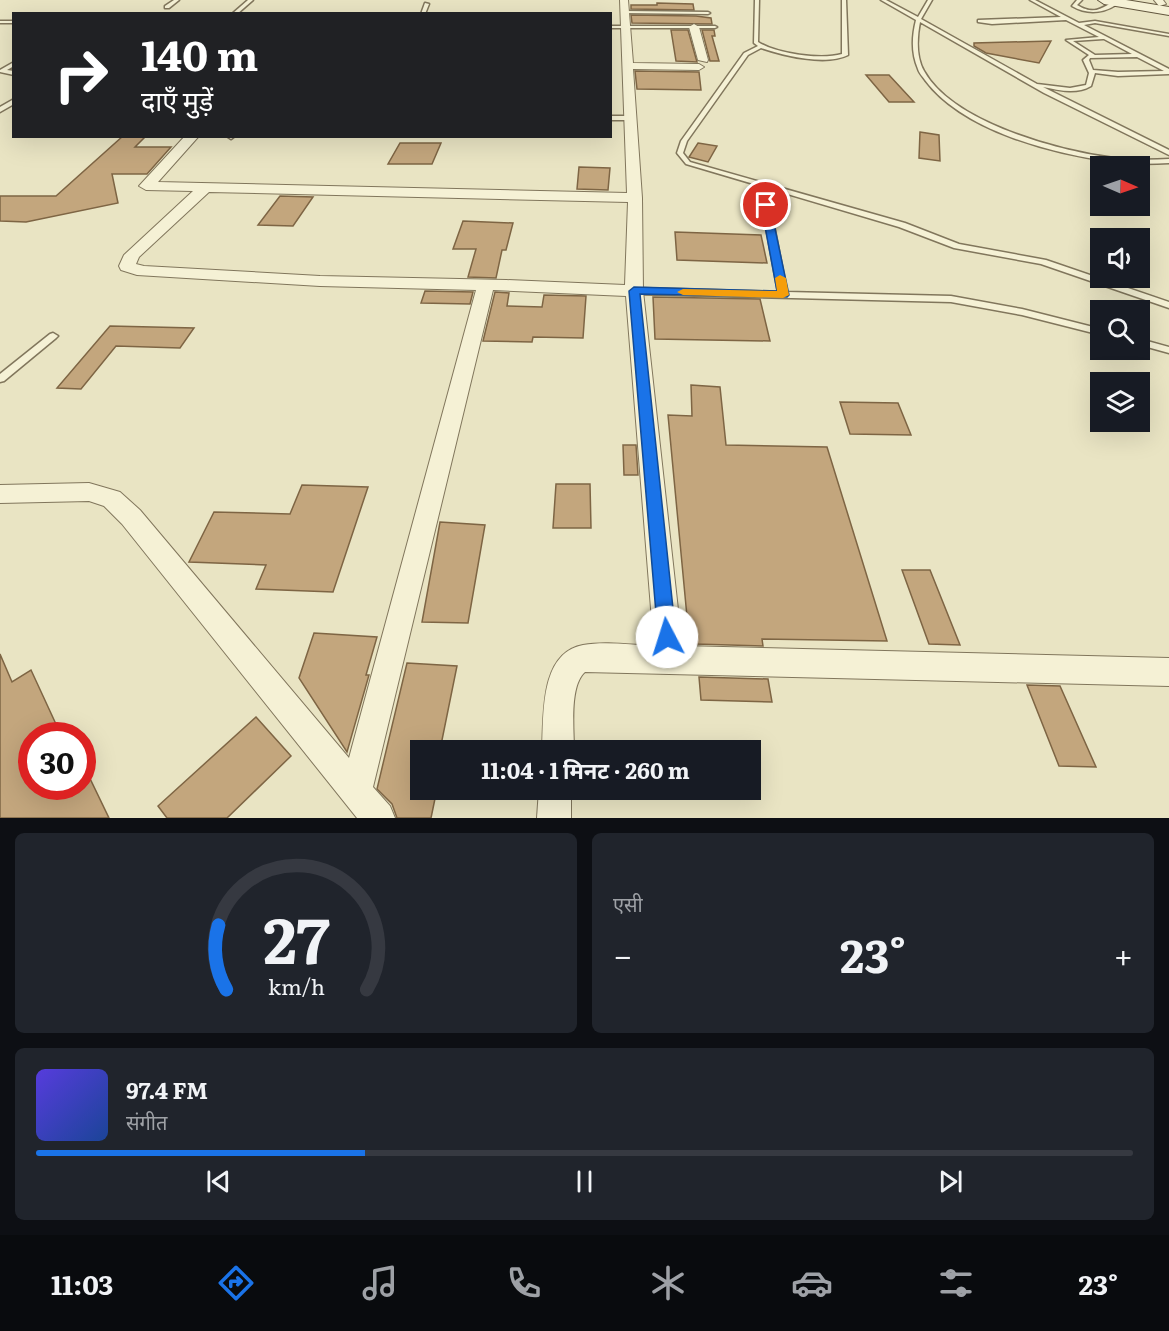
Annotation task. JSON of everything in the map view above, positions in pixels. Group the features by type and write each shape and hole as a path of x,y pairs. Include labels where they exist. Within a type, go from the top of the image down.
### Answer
{"main road":[{"path":"1104,0 1164,5"},
{"path":"1136,0 1164,5"}],"street":[{"path":"621,16 632,76 630,118 635,198 634,291 669,660"},
{"path":"632,76 701,64 693,27"},
{"path":"191,138 146,186 635,198"},
{"path":"206,187 132,255 127,266 143,271 308,280 634,291"},
{"path":"356,791 486,285"},
{"path":"0,494 89,492 112,499 131,517 378,818"},
{"path":"558,740 561,684 569,667 579,660 597,658 1169,672"},
{"path":"554,818 555,800"}],"lane":[{"path":"167,7 177,0"},
{"path":"236,12 251,0"},
{"path":"757,0 756,43 760,47"},
{"path":"844,0 845,55 834,58 820,57 760,47 746,54 684,141 680,153 688,163 902,225 957,246 1043,262 1169,305"},
{"path":"883,0 1033,84 1169,153"},
{"path":"930,0 921,11 920,19 916,24 915,54 918,69 938,93 979,121 1014,135 1093,157 1169,161"},
{"path":"1032,0 1073,17 1169,34"},
{"path":"1080,0 1074,5 1085,10 1107,9 1119,1"},
{"path":"424,12 427,4"},
{"path":"991,22 1073,17 1085,10"},
{"path":"621,16 708,13"},
{"path":"621,16 693,27 715,27"},
{"path":"1073,17 1080,24 1169,71"},
{"path":"1080,24 1095,21"},
{"path":"1093,56 1068,40 1105,38"},
{"path":"1033,84 1074,89 1085,88 1088,86 1091,71 1086,60 1093,56 1138,54"},
{"path":"12,64 2,71 12,73"},
{"path":"1091,71 1118,74 1169,71"},
{"path":"612,118 630,118"},
{"path":"766,205 783,295"},
{"path":"634,291 951,300 1022,312 1090,329"},
{"path":"0,379 53,336"},
{"path":"1150,345 1169,350"}],"building":[{"path":"657,3 693,4 694,10 631,9 631,5 657,5"},
{"path":"631,15 696,16 711,18 712,24 632,23"},
{"path":"671,30 688,30 697,62 676,61"},
{"path":"702,30 714,30 715,36 712,36 719,61 710,61"},
{"path":"1051,41 1039,63 986,53 974,46 974,43"},
{"path":"635,71 699,72 701,90 637,89"},
{"path":"866,75 889,75 914,102 889,102"},
{"path":"920,132 939,135 940,161 919,158"},
{"path":"121,138 144,138 135,147 171,147 147,174 112,174 118,203 26,222 0,221 0,196 56,196"},
{"path":"400,143 441,143 432,164 388,164"},
{"path":"698,143 717,146 708,162 689,157"},
{"path":"579,167 610,168 608,190 577,189"},
{"path":"280,196 313,197 293,226 258,225"},
{"path":"463,221 513,223 506,250 502,250 496,278 468,277 476,249 453,249"},
{"path":"675,232 761,235 767,263 677,260"},
{"path":"425,291 473,292 470,304 421,303"},
{"path":"495,292 509,293 507,306 542,307 544,295 586,296 583,338 533,337 532,342 483,341"},
{"path":"653,297 760,299 770,341 655,339"},
{"path":"110,326 194,328 180,348 116,346 81,389 57,388"},
{"path":"691,385 720,387 726,445 827,447 887,641 762,639 763,646 696,644 696,638 689,638 668,415 692,416"},
{"path":"840,402 898,403 911,435 850,434"},
{"path":"623,445 636,445 638,475 624,475"},
{"path":"556,484 590,484 591,528 553,528"},
{"path":"302,485 368,487 333,592 256,589 266,565 189,562 214,512 290,514"},
{"path":"440,522 485,525 468,623 422,622"},
{"path":"902,570 930,570 960,645 929,644"},
{"path":"314,633 377,637 366,675 369,675 347,752 299,678"},
{"path":"0,654 12,682 31,670 55,722 18,722 18,800 96,800 96,791 109,818 0,818"},
{"path":"407,663 457,666 442,740 410,740 410,800 435,800 431,818 397,818 392,804 377,789"},
{"path":"699,677 768,679 772,702 701,700"},
{"path":"1027,685 1060,686 1096,767 1059,766"},
{"path":"256,717 291,756 227,818 167,818 158,806"}],"slow traffic":[{"path":"683,292 783,295 780,278"}],"route":[{"path":"667,637 634,291 783,295 766,205"}]}
